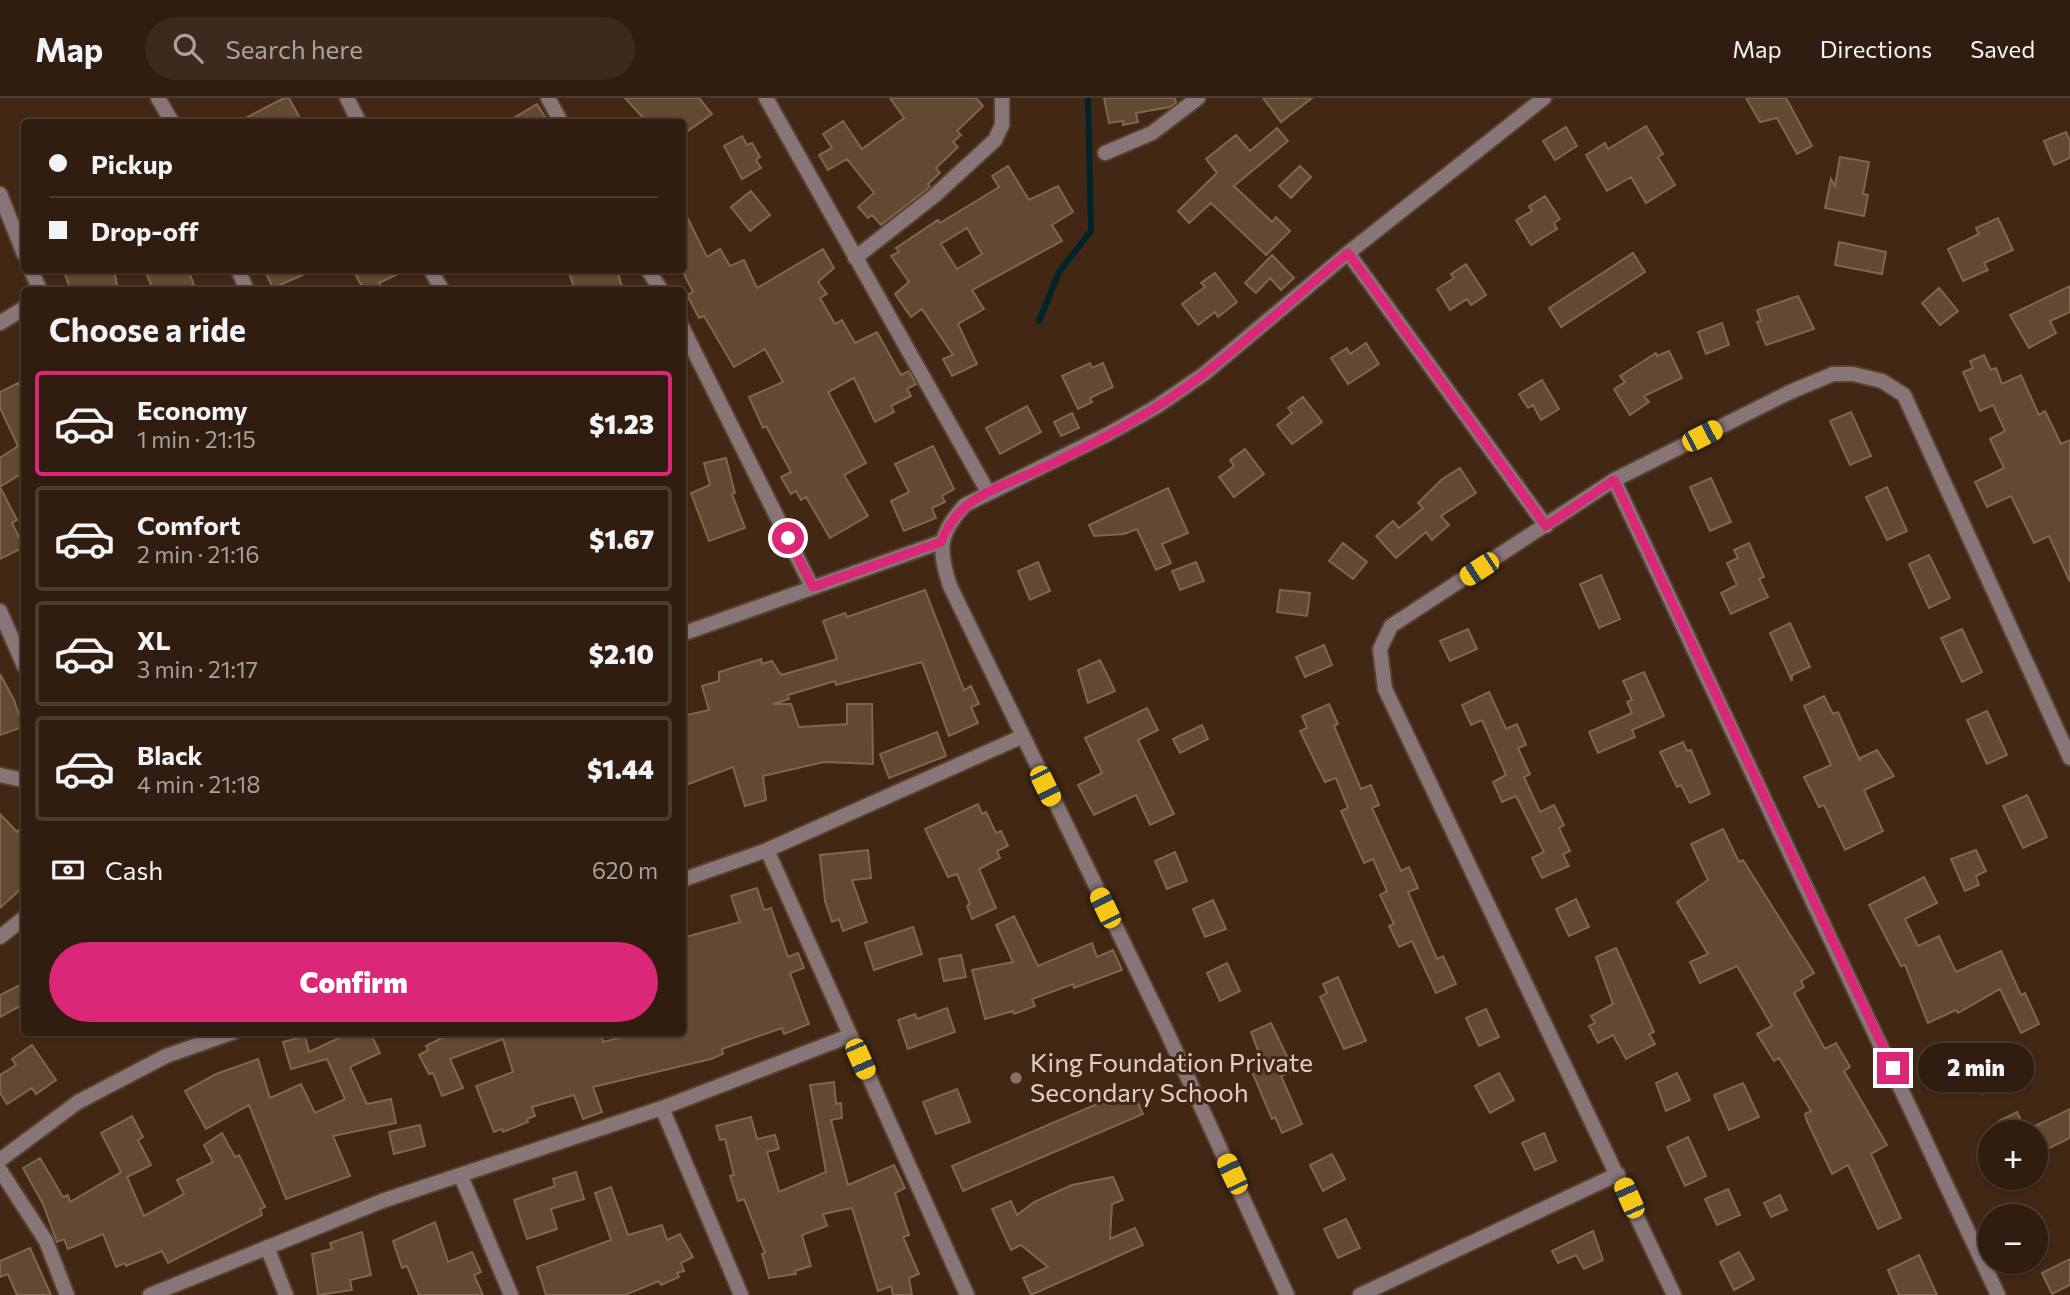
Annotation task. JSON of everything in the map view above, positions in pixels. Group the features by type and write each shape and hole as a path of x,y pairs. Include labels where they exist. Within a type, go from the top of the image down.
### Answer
{"street":[{"path":"158,98 170,119"},
{"path":"347,98 358,119"},
{"path":"548,98 559,119"},
{"path":"766,98 988,492"},
{"path":"855,258 934,196 995,140 1005,110 1002,98"},
{"path":"1105,153 1152,133 1198,98"},
{"path":"1287,1295 1166,1030 1021,737 950,586 943,564 941,542 948,523 965,505 1049,465 1156,407 1204,374 1348,253 1544,98"},
{"path":"0,194 21,246"},
{"path":"1348,253 1546,526"},
{"path":"0,323 21,309"},
{"path":"686,335 813,587"},
{"path":"1674,1295 1385,689 1380,666 1380,649 1391,626 1614,480 1790,392 1833,374 1853,374 1882,381 1905,395 2070,758"},
{"path":"1614,480 1998,1295"},
{"path":"686,633 941,542"},
{"path":"0,611 21,659"},
{"path":"686,879 767,850 1021,737"},
{"path":"0,775 21,779"},
{"path":"767,850 967,1295"},
{"path":"0,937 21,920"},
{"path":"0,1160 78,1102 166,1056 223,1036"},
{"path":"150,1295 382,1201 662,1108 849,1036"},
{"path":"662,1108 741,1295"},
{"path":"0,1170 46,1241 67,1295"},
{"path":"1360,1295 1618,1174"},
{"path":"461,1176 511,1295"},
{"path":"267,1247 286,1295"}],"building":[{"path":"284,98 289,98 300,119 244,119"},
{"path":"625,98 699,98 712,114 686,132 686,119 644,119"},
{"path":"890,98 976,98 983,106 957,131 961,135 953,142 958,147 936,168 940,173 928,184 930,187 881,225 872,215 868,218 858,207 874,193 847,159 828,170 819,155 832,148 823,134 843,121 862,149 904,118"},
{"path":"1104,98 1175,98 1176,103 1170,107 1136,113 1138,122 1123,125 1123,121 1109,123"},
{"path":"1263,98 1312,98 1281,122"},
{"path":"1746,98 1786,98 1812,146 1797,154 1777,118 1760,122"},
{"path":"537,104 546,119 512,119"},
{"path":"1646,126 1663,154 1658,157 1675,185 1646,203 1631,177 1607,191 1586,155 1605,143 1608,149"},
{"path":"1566,127 1577,146 1555,160 1543,141"},
{"path":"1277,128 1288,141 1234,186 1272,222 1276,217 1290,231 1266,255 1211,203 1189,223 1178,211 1217,173 1206,159 1236,135 1250,151"},
{"path":"2066,132 2070,141 2070,158 2054,165 2044,141"},
{"path":"742,136 747,145 752,143 760,157 756,160 761,168 742,179 724,146"},
{"path":"1840,157 1869,162 1863,194 1868,195 1864,216 1825,208 1831,179 1835,186"},
{"path":"1008,166 1029,200 1058,186 1073,212 1052,225 1062,241 972,290 984,309 958,324 977,364 952,376 943,359 953,355 922,309 911,317 895,294 909,282 891,256 899,252 896,248 938,220 940,223 999,187 992,176","holes":["967,228 982,254 957,269 941,244"]},
{"path":"1300,166 1311,177 1291,198 1279,186"},
{"path":"751,191 770,215 750,231 731,207"},
{"path":"1545,196 1560,219 1554,223 1557,229 1531,245 1516,220 1532,211 1529,206"},
{"path":"686,215 707,257 720,249 730,266 744,260 757,288 823,249 834,268 818,282 827,294 820,298 835,324 842,320 855,343 877,332 901,375 909,371 916,384 907,389 911,396 891,406 894,412 875,422 854,378 828,392 866,463 844,475 868,516 830,538 806,497 801,500 796,491 791,494 781,477 791,472 766,426 763,428 749,397 783,382 765,349 734,367 704,316 699,318 687,295 693,292 684,273 686,273"},
{"path":"1998,218 2013,250 1984,263 1988,270 1963,281 1948,249 1979,234 1976,228"},
{"path":"1839,242 1886,252 1882,274 1835,265"},
{"path":"1633,253 1645,272 1561,327 1549,308"},
{"path":"1272,255 1294,278 1281,290 1270,278 1256,293 1245,283"},
{"path":"1466,264 1486,295 1471,305 1467,299 1450,310 1437,289 1454,278 1451,274"},
{"path":"64,273 115,273 117,287 70,287"},
{"path":"146,273 189,273 194,285 191,287 152,287"},
{"path":"266,273 307,273 275,287 273,287"},
{"path":"355,273 400,273 379,283 381,287 362,287"},
{"path":"569,273 618,273 622,287 574,287"},
{"path":"1215,273 1237,302 1218,317 1215,312 1198,325 1182,304 1205,287 1201,283"},
{"path":"2070,286 2070,312 2050,321 2056,333 2029,348 2010,315"},
{"path":"1939,288 1958,311 1940,325 1922,303"},
{"path":"1798,296 1814,329 1766,345 1757,322 1761,321 1757,310"},
{"path":"1722,323 1729,345 1706,354 1698,332"},
{"path":"1366,343 1379,364 1348,384 1331,358 1347,348 1350,354"},
{"path":"1669,351 1682,378 1644,396 1649,402 1630,415 1614,389 1625,382 1620,376 1656,353 1657,356"},
{"path":"1984,355 1991,370 1996,368 2002,384 2021,375 2039,415 2045,411 2061,444 2070,440 2070,582 2049,536 2034,543 2011,496 1987,507 1975,482 2004,468 1990,439 2005,431 1993,405 1980,411 1963,372 1973,368 1970,361"},
{"path":"1090,363 1092,368 1103,363 1113,387 1090,398 1092,402 1078,409 1062,376"},
{"path":"1542,380 1559,409 1541,420 1533,405 1528,408 1519,394"},
{"path":"18,383 21,389 21,474 0,487 0,458 18,446 0,408 0,392"},
{"path":"1303,397 1322,422 1292,444 1277,425 1292,413 1288,408"},
{"path":"1027,406 1041,432 1000,454 986,428"},
{"path":"1851,412 1871,456 1850,465 1830,421"},
{"path":"1072,413 1079,428 1061,436 1054,422"},
{"path":"933,446 954,489 942,496 945,502 932,508 936,518 904,531 891,501 909,492 895,464"},
{"path":"1245,449 1264,474 1234,497 1219,477 1234,466 1230,460"},
{"path":"726,458 735,493 732,494 745,528 709,541 691,493 710,485 704,463"},
{"path":"1460,468 1476,493 1441,516 1449,525 1432,540 1426,532 1396,558 1376,536 1393,521 1399,528 1423,508 1418,503 1441,480"},
{"path":"1711,478 1731,522 1710,531 1690,487"},
{"path":"0,487 17,520 12,523 21,541 21,548 0,559"},
{"path":"1887,487 1907,531 1887,540 1866,497"},
{"path":"1168,488 1188,533 1162,544 1171,563 1156,570 1137,529 1124,534 1094,536 1089,525"},
{"path":"1343,543 1367,562 1353,579 1329,561"},
{"path":"1749,543 1764,577 1759,579 1768,597 1731,614 1721,593 1737,585 1727,563 1738,558 1734,550"},
{"path":"1929,555 1950,598 1929,608 1909,564"},
{"path":"1038,562 1050,591 1030,600 1018,571"},
{"path":"1196,562 1204,581 1180,590 1172,571"},
{"path":"1601,575 1620,619 1599,628 1580,584"},
{"path":"925,590 964,690 971,686 979,704 971,707 978,723 949,736 922,662 836,685 835,681 788,695 789,699 773,704 791,704 799,727 847,724 847,704 872,704 873,764 824,762 763,776 766,800 745,806 733,767 686,785 686,715 709,710 702,686 719,681 719,672 761,659 762,664 772,661 781,675 837,659 823,621 845,613 847,617"},
{"path":"1280,590 1310,593 1307,616 1277,612"},
{"path":"1790,623 1810,667 1792,675 1792,681 1770,633"},
{"path":"1468,629 1477,649 1450,661 1440,641"},
{"path":"1962,629 1982,672 1962,682 1941,638"},
{"path":"1324,645 1332,665 1305,677 1296,657"},
{"path":"1100,660 1115,691 1088,703 1078,670"},
{"path":"1644,672 1664,716 1632,730 1635,737 1598,753 1589,732 1632,713 1627,702 1632,700 1623,681"},
{"path":"0,674 14,700 21,728 0,735"},
{"path":"1489,692 1506,729 1517,724 1526,745 1518,748 1530,774 1524,777 1540,812 1554,805 1564,825 1559,828 1570,851 1563,854 1569,866 1542,878 1532,858 1544,852 1516,796 1502,802 1493,782 1506,775 1482,720 1471,725 1462,705"},
{"path":"1824,696 1833,714 1838,712 1860,761 1860,758 1877,750 1894,776 1864,790 1883,831 1845,850 1824,805 1819,807 1804,777 1831,765 1804,706"},
{"path":"1329,704 1338,724 1334,726 1361,789 1371,785 1379,805 1372,808 1401,871 1409,867 1418,888 1408,892 1437,959 1443,956 1456,984 1436,993 1412,941 1399,947 1389,926 1394,924 1380,895 1387,891 1373,859 1364,863 1341,811 1348,808 1336,778 1325,782 1300,731 1307,728 1302,716"},
{"path":"1147,708 1158,730 1138,740 1174,814 1150,825 1136,795 1094,815 1078,785 1102,773 1085,738"},
{"path":"1987,711 2007,755 1987,764 1967,720"},
{"path":"1202,725 1208,739 1180,753 1173,739"},
{"path":"937,732 946,756 889,778 880,754"},
{"path":"1683,742 1687,751 1691,750 1710,794 1690,803 1681,785 1677,787 1660,752"},
{"path":"2027,795 2047,837 2023,848 2003,806"},
{"path":"978,804 982,814 986,812 996,833 1001,831 1008,846 997,851 1000,858 979,869 996,908 972,919 967,906 970,904 957,874 948,877 925,829"},
{"path":"0,814 17,832 21,828 21,889 0,908"},
{"path":"1723,829 1739,862 1743,860 1814,973 1801,981 1804,987 1794,993 1825,1049 1836,1043 1850,1067 1844,1071 1887,1145 1871,1154 1901,1218 1878,1229 1848,1165 1832,1174 1807,1121 1805,1114 1811,1111 1779,1058 1774,1061 1757,1034 1772,1026 1737,966 1700,983 1690,962 1708,954 1677,902 1708,880 1691,844"},
{"path":"868,850 871,878 852,880 867,922 843,931 839,919 832,922 825,901 820,855"},
{"path":"1976,850 1986,871 1976,876 1979,885 1965,891 1951,859"},
{"path":"1175,852 1187,881 1167,889 1155,861"},
{"path":"1924,877 1937,903 1905,919 1918,946 1939,936 1956,972 2001,951 2021,995 2025,993 2039,1024 2021,1033 2000,989 1958,1013 1956,1010 1928,1023 1905,965 1901,966 1869,905"},
{"path":"757,888 764,910 771,908 788,957 798,953 804,968 790,973 809,1024 784,1034 782,1028 722,1049 723,1054 711,1059 593,1087 602,1112 583,1119 574,1095 532,1107 535,1116 527,1119 528,1122 503,1132 502,1129 494,1132 476,1086 513,1072 503,1039 450,1059 463,1088 442,1096 433,1073 429,1074 419,1055 428,1050 426,1046 445,1036 602,1036 603,1042 625,1036 686,1036 686,937 740,922 731,896"},
{"path":"1576,899 1589,927 1569,936 1556,909"},
{"path":"1213,900 1226,929 1205,937 1193,909"},
{"path":"1014,916 1038,966 1092,943 1097,957 1113,950 1122,970 1074,988 1073,984 1032,999 1035,1006 1014,1014 1013,1011 985,1019 972,970 1013,962 996,925"},
{"path":"913,927 922,954 874,970 865,943"},
{"path":"1616,948 1654,1032 1649,1034 1655,1044 1626,1059 1613,1035 1598,1043 1589,1026 1595,1023 1591,1016 1613,1004 1596,957"},
{"path":"961,955 966,977 944,981 939,959"},
{"path":"1227,963 1240,991 1220,1001 1207,973"},
{"path":"1338,977 1366,1041 1344,1049 1320,997 1327,993 1323,984"},
{"path":"21,984 21,1006 0,1017 0,995"},
{"path":"947,1008 955,1032 908,1049 898,1020 915,1014 917,1019"},
{"path":"1486,1009 1499,1037 1479,1046 1466,1018"},
{"path":"1271,1023 1294,1071 1281,1076 1302,1124 1282,1133 1275,1117 1272,1119 1253,1074 1265,1069 1251,1032"},
{"path":"305,1036 309,1052 343,1036 372,1036 380,1053 350,1067 367,1104 391,1099 396,1123 333,1136 350,1176 286,1199 249,1105 206,1129 185,1091 216,1074 258,1059 270,1098 301,1084 315,1113 345,1099 327,1059 291,1069 283,1042"},
{"path":"32,1045 56,1080 36,1094 32,1088 7,1104 0,1093 0,1075 16,1065 12,1059"},
{"path":"2006,1057 2016,1080 1982,1094 1971,1067"},
{"path":"1499,1073 1514,1100 1490,1113 1475,1086"},
{"path":"1677,1073 1690,1100 1666,1111 1656,1083"},
{"path":"834,1082 836,1104 841,1103 842,1118 831,1120 848,1185 894,1165 905,1188 895,1193 909,1235 903,1237 919,1274 909,1278 912,1295 893,1295 891,1286 878,1291 852,1208 823,1214 827,1226 802,1235 811,1266 795,1271 796,1274 769,1278 762,1254 765,1253 744,1199 738,1201 730,1176 734,1175 725,1139 720,1140 716,1126 751,1117 757,1139 775,1135 779,1149 767,1152 779,1192 826,1172 810,1085"},
{"path":"1743,1083 1759,1117 1729,1130 1714,1095"},
{"path":"957,1089 970,1122 936,1134 923,1102"},
{"path":"1132,1089 1143,1114 963,1191 952,1166"},
{"path":"2070,1109 2070,1138 2048,1149 2047,1120"},
{"path":"2017,1112 2021,1120 2001,1120"},
{"path":"132,1116 143,1137 138,1140 151,1165 127,1177 144,1216 184,1194 177,1180 213,1162 204,1145 222,1133 235,1157 239,1155 265,1207 260,1209 262,1215 168,1263 162,1251 126,1266 125,1263 116,1267 103,1234 68,1249 64,1239 57,1242 43,1204 23,1168 40,1158 63,1197 68,1195 70,1202 121,1172 101,1133"},
{"path":"420,1125 425,1146 394,1154 389,1132"},
{"path":"1544,1133 1556,1161 1535,1170 1522,1143"},
{"path":"1688,1137 1706,1176 1685,1186 1667,1147"},
{"path":"1332,1154 1345,1179 1323,1191 1310,1165"},
{"path":"576,1172 584,1199 551,1209 557,1229 527,1239 514,1200 555,1186 553,1179"},
{"path":"1113,1177 1123,1200 1112,1204 1110,1239 1135,1228 1143,1245 1031,1295 1023,1278 1048,1267 1021,1245 1011,1250 992,1209 1011,1201 1017,1215 1034,1202 1072,1185"},
{"path":"611,1187 628,1235 662,1225 667,1240 680,1234 693,1257 681,1263 684,1271 677,1273 679,1277 661,1285 659,1281 625,1295 546,1295 537,1267 611,1240 595,1193"},
{"path":"1728,1189 1740,1215 1717,1225 1705,1199"},
{"path":"1780,1195 1787,1210 1771,1217 1764,1203"},
{"path":"1346,1219 1360,1248 1338,1258 1324,1229"},
{"path":"435,1222 448,1262 472,1252 481,1272 474,1275 483,1295 419,1295 407,1266 402,1268 393,1241"},
{"path":"1593,1231 1603,1260 1584,1269 1576,1255 1558,1263 1552,1251"},
{"path":"362,1232 371,1275 350,1280 352,1290 318,1295 312,1254 332,1249 330,1243"},
{"path":"30,1248 51,1295 17,1295 8,1274 0,1277 0,1261"},
{"path":"1739,1252 1754,1279 1734,1290 1720,1262"},
{"path":"1919,1255 1937,1295 1899,1295 1888,1270"},
{"path":"2070,1259 2070,1285 2052,1294 2042,1274 2048,1274 2048,1270"}],"waterway":[{"path":"1039,321 1059,272 1091,231 1088,98"}],"place":[{"name":"King Foundation Private Secondary Schooh","path":"1016,1078"}],"route":[{"path":"788,538 813,587 941,542 948,523 965,505 1049,465 1156,407 1204,374 1348,253 1546,526 1614,480 1893,1068"}]}
